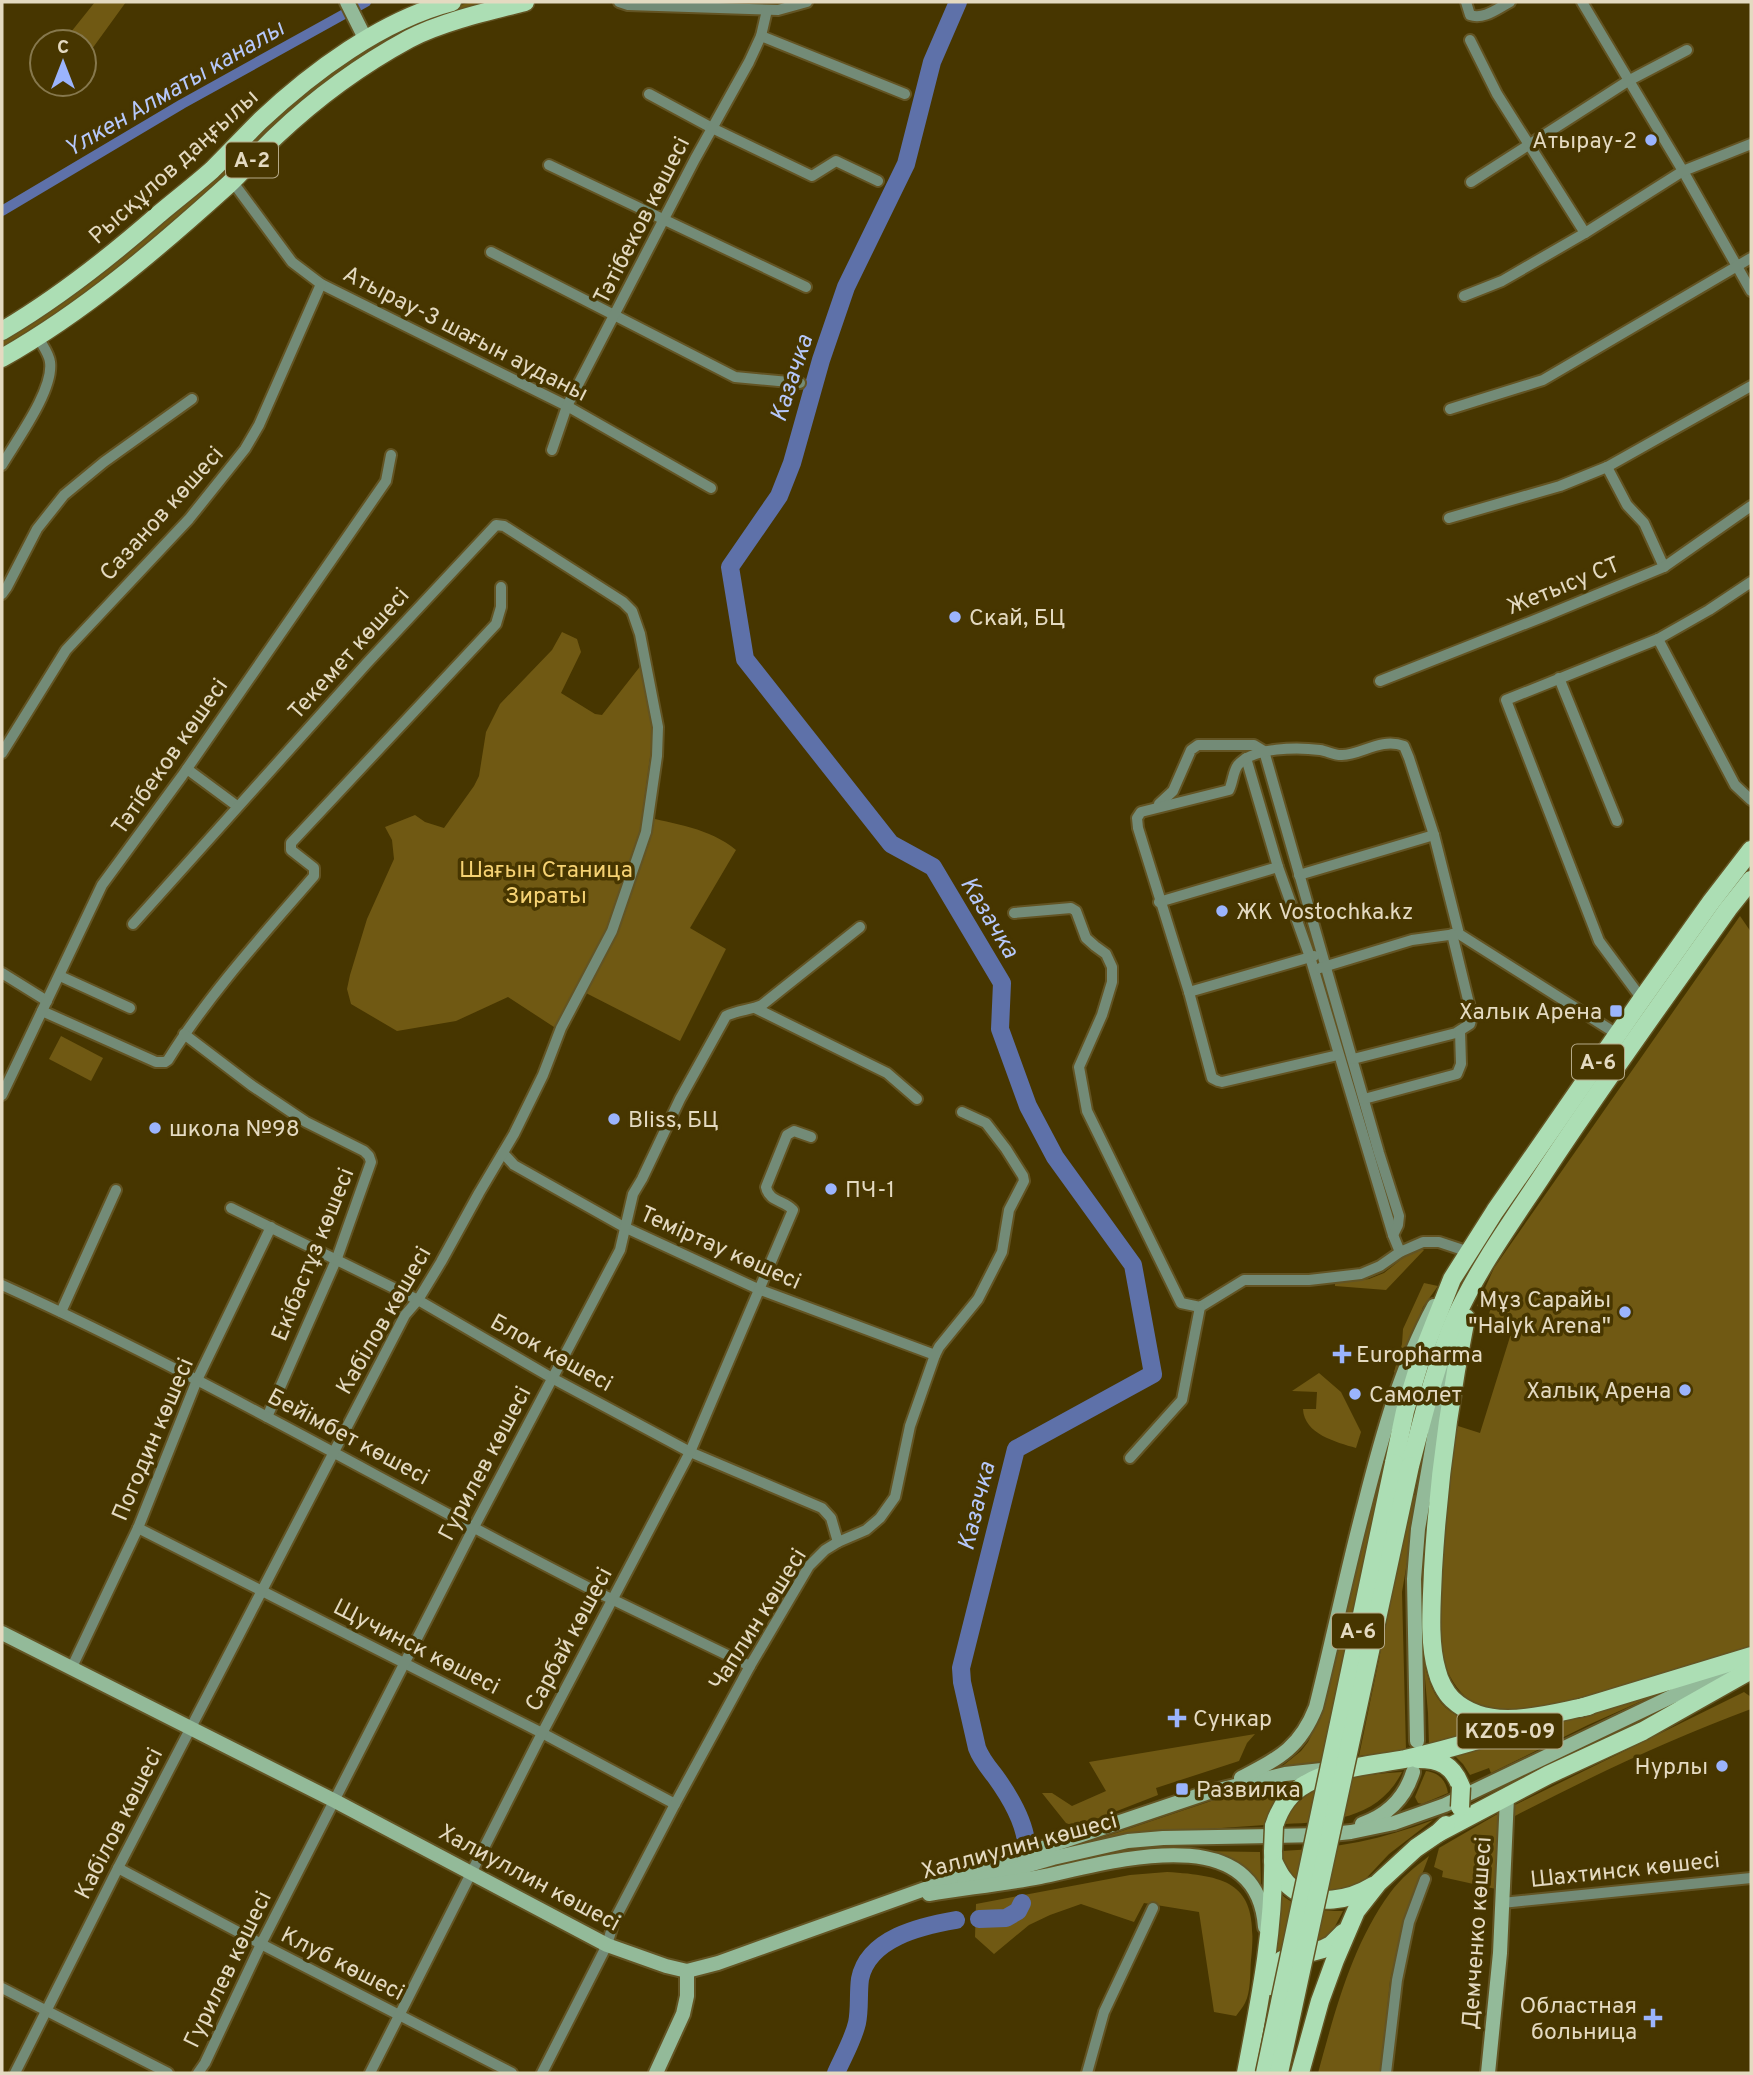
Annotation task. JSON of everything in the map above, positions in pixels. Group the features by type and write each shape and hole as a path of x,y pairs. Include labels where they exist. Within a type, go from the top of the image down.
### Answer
{"main road":[{"path":"347,2 363,33"},
{"name":"Рысқұлов даңғылы","path":"2,331 76,281 136,235 211,170 261,120 363,33 452,2"},
{"name":"Рысқұлов даңғылы","path":"2,358 38,337 114,282 172,235 232,181 277,135 338,84 411,38 465,18 524,2"},
{"name":"A-6","path":"1330,1799 1402,1465 1405,1411 1422,1355 1452,1279 1508,1192 1617,1034 1751,850"},
{"name":"A-6","path":"1402,1465 1422,1418 1455,1319 1509,1224 1561,1146 1751,880"},
{"path":"1423,1747 1414,1579 1418,1529 1444,1387 1454,1351 1489,1258"},
{"path":"1206,1793 1269,1763 1297,1742 1308,1726 1316,1707 1349,1564 1392,1407 1419,1334 1452,1279"},
{"path":"1466,1318 1447,1425 1435,1534 1432,1624 1437,1672 1451,1698 1471,1711 1490,1717 1528,1718 1589,1706"},
{"name":"Халиуллин көшесі","path":"2,1633 335,1801 607,1945 688,1971"},
{"name":"Халлиулин көшесі","path":"854,1914 1206,1793 1284,1774 1357,1766 1407,1766 1423,1747 1505,1732 1751,1656"},
{"name":"Халлиулин көшесі","path":"854,1914 1053,1858 1128,1841 1281,1831 1331,1834 1394,1823 1445,1805 1674,1696 1749,1673"},
{"name":"Халлиулин көшесі","path":"1438,1833 1643,1731 1749,1673"},
{"path":"1254,2073 1272,1977 1277,1964 1287,1958 1331,1945 1378,1883 1455,1816 1460,1807 1461,1787 1454,1771 1448,1765 1429,1759 1407,1766 1403,1795 1380,1816 1353,1826 1281,1831"},
{"path":"1246,2073 1263,1987 1273,1856 1281,1831 1282,1807 1292,1793 1306,1784 1357,1766"},
{"name":"Демченко көшесі","path":"1488,2073 1500,1953 1507,1797"},
{"path":"1265,2073 1330,1799"},
{"path":"1279,2073 1330,1799"},
{"path":"1273,1856 1286,1883 1312,1898 1356,1896 1378,1883"},
{"path":"929,1894 1012,1882 1127,1858 1206,1857 1236,1868 1254,1887 1265,1918 1267,1949"},
{"path":"656,2073 683,2014 688,1971 718,1963 854,1914"},
{"path":"1300,2073 1320,2001 1349,1924"}],"street":[{"path":"619,2 628,5 766,10 778,10 807,2"},
{"path":"1465,2 1470,15 1475,17 1484,16 1510,2"},
{"path":"1582,2 1751,291"},
{"name":"Тәтібеков көшесі","path":"552,450 567,407 761,36 766,10"},
{"path":"761,36 905,94"},
{"path":"1470,40 1497,94 1585,233"},
{"path":"1471,181 1628,81 1687,50"},
{"path":"649,94 812,176 836,161 878,181"},
{"path":"1464,296 1502,281 1683,171 1751,145"},
{"path":"549,164 806,287"},
{"name":"Атырау-3 шағын ауданы","path":"232,181 292,262 321,284 567,407 710,488"},
{"path":"491,252 735,377 800,383"},
{"path":"1450,409 1543,380 1751,258"},
{"name":"Сазанов көшесі","path":"2,753 66,650 189,519 245,449 259,425 321,284"},
{"path":"2,465 43,395 50,359 38,337"},
{"path":"1449,518 1560,486 1607,467 1751,386"},
{"path":"2,594 37,529 64,495 104,462 192,399"},
{"name":"Тәтібеков көшесі","path":"2,1095 102,885 187,769 386,481 391,456"},
{"path":"1607,467 1628,505 1644,523 1664,567"},
{"name":"Жетысу СТ","path":"1380,681 1664,567 1751,506"},
{"name":"Текемет көшесі","path":"133,924 237,806 496,525 505,526 623,602"},
{"path":"1642,999 1599,941 1506,700 1658,639 1750,586"},
{"path":"2,973 45,1006 160,1063 168,1060 184,1034 214,996 314,876 314,868 291,849 290,843 496,624 502,607 502,587"},
{"name":"Кабілов көшесі","path":"15,2073 118,1868 405,1315 418,1300 503,1153 543,1075 561,1028 612,931 646,832 657,756 658,727 640,634 632,611 623,602"},
{"path":"1658,639 1735,785 1751,800"},
{"path":"1559,678 1617,821"},
{"path":"1338,1055 1218,1082 1212,1078 1189,992 1159,902 1137,818 1141,812 1155,807 1228,790 1233,783 1236,767 1246,758 1264,751 1319,750 1343,756 1374,746 1397,744 1404,746 1409,758 1434,835 1472,1016 1469,1025 1460,1031 1353,1059"},
{"path":"1155,807 1173,791 1191,750 1198,745 1254,745 1264,751 1399,1216 1393,1235"},
{"path":"1246,758 1400,1252"},
{"path":"187,769 237,806"},
{"path":"1299,875 1434,835"},
{"path":"1159,902 1278,867"},
{"path":"1014,913 1071,908 1076,911 1086,937 1106,954 1112,967 1112,982 1102,1015 1080,1067 1087,1111 1181,1303 1200,1307 1244,1280 1309,1280 1361,1274 1423,1242 1439,1242 1469,1252"},
{"name":"Гурилев көшесі","path":"198,2073 474,1527 620,1250 633,1194 680,1099 726,1016 739,1010 755,1008 860,927"},
{"path":"1314,970 1412,940 1455,934 1617,1034"},
{"path":"1189,992 1323,954"},
{"path":"60,976 130,1008"},
{"path":"755,1008 887,1073 917,1099"},
{"path":"1364,1099 1457,1074 1461,1064 1460,1031"},
{"name":"Екібастұз көшесі","path":"184,1034 251,1085 306,1122 369,1156 372,1162 337,1258 267,1416"},
{"name":"Чаплин көшесі","path":"542,2073 607,1945 614,1921 675,1804 750,1666 809,1566 825,1550 866,1530 880,1518 895,1497 910,1426 935,1355 978,1299 1002,1252 1009,1210 1024,1181 1006,1149 986,1123 962,1112"},
{"name":"Сарбай көшесі","path":"370,2073 542,1733 690,1452 793,1210 768,1194 766,1187 787,1135 793,1131 811,1137"},
{"name":"Теміртау көшесі","path":"503,1153 514,1166 624,1227 758,1289 935,1355"},
{"path":"61,1312 116,1190"},
{"name":"Блок көшесі","path":"231,1208 418,1300 552,1378 690,1452 822,1508 831,1518 838,1542"},
{"name":"Погодин көшесі","path":"72,1667 138,1528 197,1380 271,1227"},
{"name":"Бейімбет көшесі","path":"2,1285 197,1380 612,1599 750,1666"},
{"path":"1130,1458 1182,1400 1200,1307"},
{"name":"Щучинск көшесі","path":"138,1528 542,1733 675,1804"},
{"name":"Клуб көшесі","path":"118,1868 512,2073"},
{"name":"Шахтинск көшесі","path":"1502,1903 1751,1878"},
{"path":"1386,2073 1396,1980 1409,1922 1425,1879"},
{"path":"1087,2073 1104,2012 1153,1908"},
{"path":"2,1988 168,2073"}],"green space":[{"path":"95,2 126,2 98,41 98,28 74,28"},
{"path":"473,2 506,2 439,18 386,41 322,85 144,250 69,305 2,347 2,337 316,79 383,35 438,10"},
{"name":"Шағын Станица Зираты","path":"562,632 577,639 581,652 561,693 595,714 602,715 642,664 653,736 642,816 703,832 736,850 690,928 726,949 680,1041 584,992 578,992 554,1027 508,997 456,1021 397,1031 351,1004 347,989 367,919 394,859 392,840 385,827 415,815 425,822 444,828 479,776 486,732 500,704 552,650"},
{"name":"Мұз Сарайы \"Halyk Arena\"","path":"1740,916 1751,932 1751,1650 1542,1710 1512,1712 1483,1708 1461,1693 1447,1670 1439,1644 1437,1618 1452,1426 1480,1433 1514,1324 1489,1315 1490,1310 1477,1306 1494,1268"},
{"path":"61,1036 103,1058 91,1081 49,1059"},
{"path":"1414,1249 1424,1250 1386,1290 1335,1286 1335,1283 1369,1279 1384,1273"},
{"path":"1424,1283 1438,1286 1423,1307 1398,1374 1394,1372 1403,1329"},
{"path":"1319,1373 1341,1392 1361,1432 1356,1448 1322,1436 1305,1418 1303,1409 1316,1409 1317,1392 1292,1391"},
{"path":"1392,1420 1398,1423 1385,1460 1326,1761 1280,1768 1308,1742 1324,1709 1349,1584"},
{"path":"1413,1494 1418,1497 1402,1592 1406,1750 1359,1756"},
{"path":"1423,1656 1432,1687 1446,1708 1467,1720 1499,1726 1429,1745"},
{"path":"1671,1688 1491,1773 1489,1768 1470,1775 1453,1754"},
{"path":"1744,1692 1751,1697 1751,1709 1632,1759 1515,1816 1515,1805"},
{"path":"1255,1734 1247,1743 1239,1761 1156,1788 1158,1795 1076,1827 1066,1823 1042,1793 1052,1793 1072,1806 1106,1791 1089,1762"},
{"path":"1426,1771 1441,1778 1448,1793 1422,1804 1418,1803 1415,1797"},
{"path":"1402,1772 1381,1799 1367,1808 1337,1819 1285,1824 1304,1797 1318,1789 1351,1778"},
{"path":"1293,1782 1275,1800 1265,1825 1135,1834 1092,1841 1217,1799"},
{"path":"1501,1812 1496,1889 1442,1877 1443,1871 1434,1867 1439,1848"},
{"path":"1433,1820 1389,1854 1358,1887 1336,1895 1300,1889 1282,1866 1282,1851 1359,1842"},
{"path":"1195,1851 1260,1852 1261,1884 1231,1861"},
{"path":"1429,1856 1403,1924 1390,1981 1381,2073 1318,2073 1346,1979 1365,1934 1394,1888"},
{"path":"1167,1872 1210,1877 1225,1882 1237,1890 1246,1901 1251,1916 1252,1935 1250,1982 1247,1998 1236,2016 1214,2012 1199,1912 1144,1903 1134,1922 1081,1904 1029,1925 994,1954 975,1937 976,1904 1130,1875"},
{"path":"1282,1895 1303,1907 1343,1911 1330,1936 1323,1943 1271,1962 1278,1939"}],"waterway":[{"name":"Үлкен Алматы каналы","path":"2,211 182,104 366,2"},
{"name":"Казачка","path":"958,2 932,62 906,164 846,287 821,360 792,463 779,496 730,567 745,659 891,844 933,867 1002,983 1000,1029 1028,1106 1055,1157 1133,1265 1153,1374 1016,1449 961,1668 977,1748 1014,1807 1026,1841"},
{"name":"Казачка","path":"979,1919 1006,1918 1018,1911 1022,1903"},
{"name":"Казачка","path":"836,2073 857,2023 860,1979 873,1953 912,1930 956,1920"}],"place":[{"name":"Атырау-2","path":"1651,140"},
{"name":"Скай, БЦ","path":"955,617"},
{"name":"ЖК Vostochka.kz","path":"1222,911"},
{"name":"Халык Арена","path":"1616,1011"},
{"name":"Bliss, БЦ","path":"614,1119"},
{"name":"школа №98","path":"155,1128"},
{"name":"ПЧ-1","path":"831,1189"},
{"name":"Мұз Сарайы \"Halyk Arena\"","path":"1625,1312"},
{"name":"Europharma","path":"1342,1354"},
{"name":"Халық Арена","path":"1685,1390"},
{"name":"Самолет","path":"1355,1394"},
{"name":"Сункар","path":"1177,1718"},
{"name":"Нурлы","path":"1722,1766"},
{"name":"Развилка","path":"1182,1789"},
{"name":"Областная больница","path":"1653,2018"}]}
